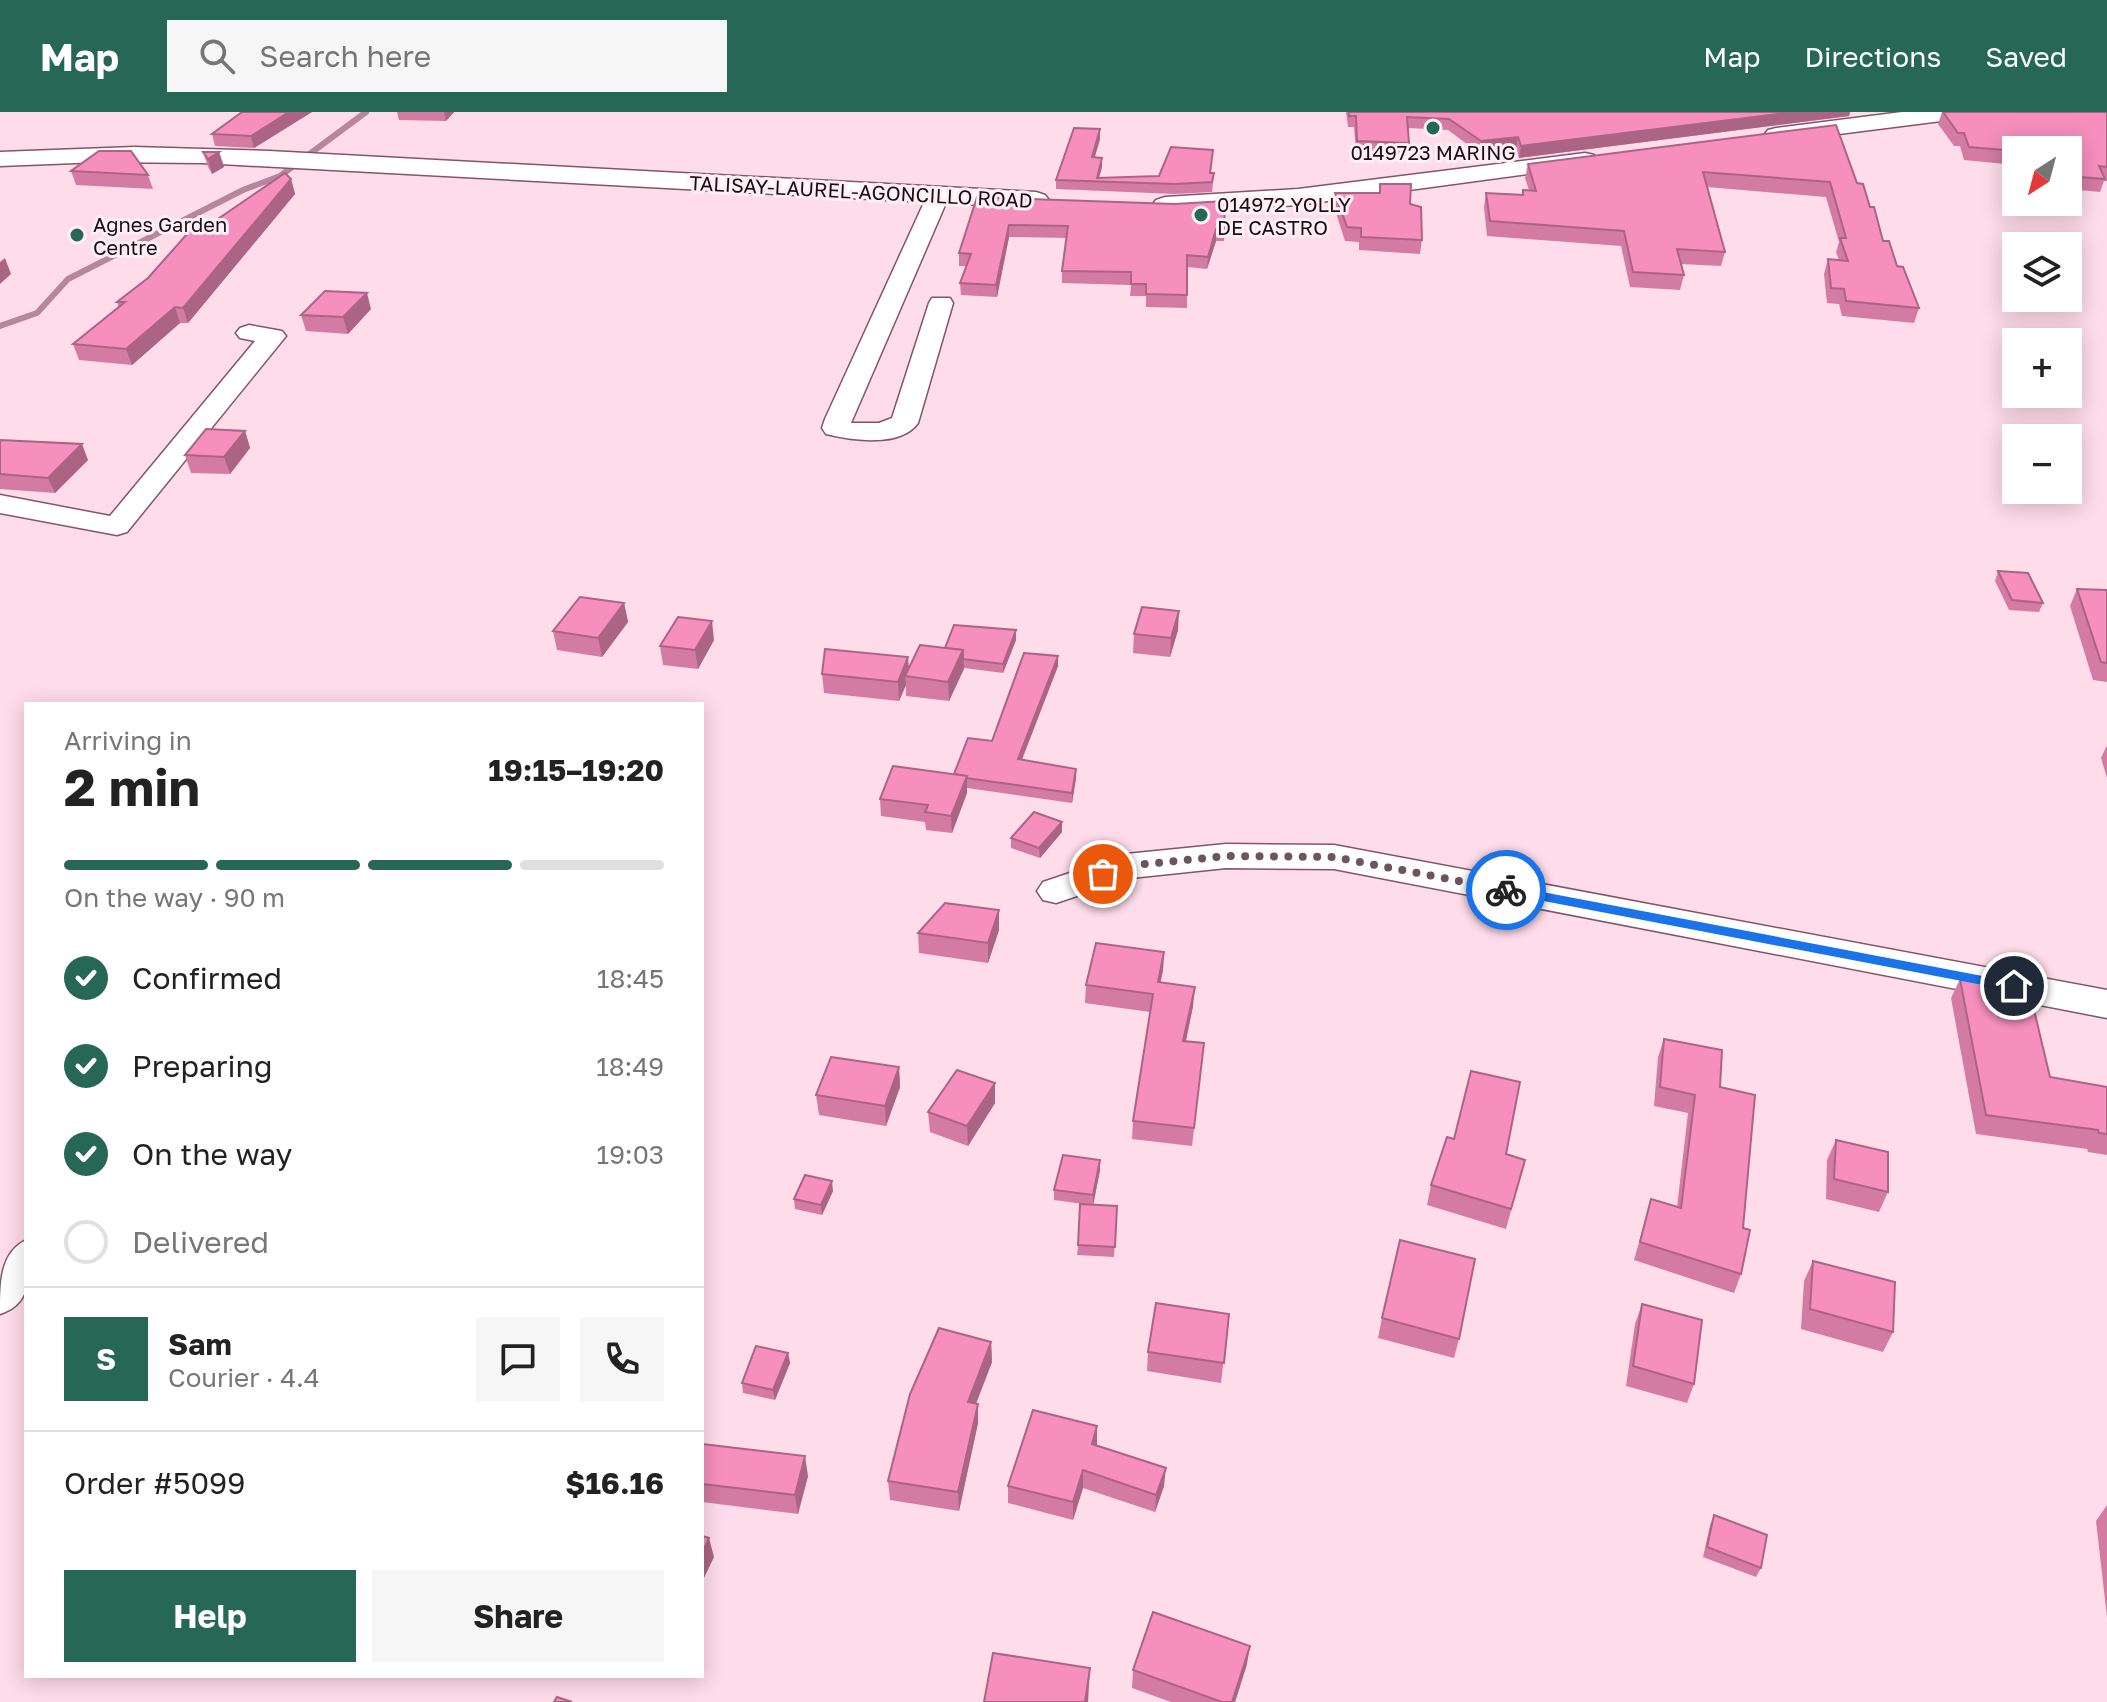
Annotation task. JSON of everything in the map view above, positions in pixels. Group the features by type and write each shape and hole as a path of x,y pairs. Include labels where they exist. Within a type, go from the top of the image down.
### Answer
{"main road":[{"path":"1748,139 1957,112"},
{"name":"TALISAY-LAUREL-AGONCILLO ROAD","path":"0,159 63,154 166,153 1059,201"},
{"path":"1146,204 1283,199 1608,157"}],"street":[{"path":"938,196 836,428 890,431 904,423 941,303"},
{"path":"0,504 117,526 273,336 249,333"},
{"path":"1056,891 1126,866 1226,856 1334,857 2107,1004"},
{"path":"0,1295 24,1262"}],"building":[{"path":"242,112 289,112 251,136 212,134"},
{"path":"1349,112 1794,112 1521,146 1518,137 1481,141 1449,119 1407,117 1409,143 1357,141 1356,116 1349,116"},
{"path":"1943,112 2107,112 2107,167 2099,166 2105,179 2082,177 2082,136 2002,136 2002,150 1969,147 1964,133 1958,133"},
{"path":"1836,125 1857,183 1863,184 1870,207 1874,207 1883,241 1889,241 1897,266 1903,267 1919,308 1846,301 1844,289 1831,288 1828,259 1848,261 1840,238 1846,238 1830,182 1703,172 1725,252 1677,249 1684,275 1633,272 1624,231 1490,221 1486,193 1523,195 1523,190 1536,191 1528,164"},
{"path":"1074,128 1100,129 1092,157 1102,158 1097,178 1159,176 1171,147 1213,150 1212,182 1175,184 1056,180"},
{"path":"99,151 131,151 148,175 71,171"},
{"path":"203,152 219,152 208,159"},
{"path":"285,173 291,179 183,308 175,307 126,349 73,344 125,302 117,302 148,278 195,225 209,225"},
{"path":"1380,184 1411,184 1410,204 1421,207 1422,240 1361,237 1361,228 1347,227 1335,193 1380,193"},
{"path":"977,197 1175,204 1224,201 1225,230 1216,229 1208,257 1187,255 1187,295 1146,294 1146,284 1131,284 1131,272 1062,271 1068,226 1009,225 996,285 960,283 971,254 959,253"},
{"path":"325,291 367,293 343,317 301,315"},
{"path":"206,429 245,431 224,457 185,455"},
{"path":"0,440 82,444 48,478 0,474"},
{"path":"1998,571 2028,573 2043,603 2012,600"},
{"path":"2077,589 2107,590 2107,663 2101,662"},
{"path":"580,597 624,603 598,638 553,631"},
{"path":"1142,607 1179,611 1171,638 1134,634"},
{"path":"678,617 712,621 695,650 660,646"},
{"path":"954,625 1016,630 1003,664 963,659 963,650 945,648"},
{"path":"920,645 963,650 948,682 905,676"},
{"path":"825,649 908,657 898,682 822,674"},
{"path":"1024,653 1058,656 1018,759 1076,769 1072,793 954,774 968,738 992,741"},
{"path":"893,766 967,776 951,816 925,812 928,805 880,799"},
{"path":"1034,812 1062,822 1039,848 1011,838"},
{"path":"945,903 999,910 988,943 918,933"},
{"path":"1096,943 1164,952 1158,982 1195,987 1183,1041 1204,1043 1194,1128 1133,1121 1153,994 1086,985"},
{"path":"1960,979 2029,989 2050,1077 2107,1087 2107,1134 2098,1130 1986,1115"},
{"path":"1664,1039 1722,1050 1720,1087 1755,1095 1743,1228 1750,1230 1741,1274 1640,1242 1651,1199 1681,1208 1695,1095 1660,1087"},
{"path":"831,1057 899,1067 885,1106 816,1095"},
{"path":"957,1070 995,1083 967,1126 928,1112"},
{"path":"1471,1071 1520,1082 1506,1154 1525,1160 1511,1209 1431,1185 1447,1137 1454,1139"},
{"path":"1836,1140 1888,1152 1888,1192 1834,1179"},
{"path":"1063,1155 1100,1160 1093,1195 1054,1190"},
{"path":"805,1175 832,1181 821,1205 794,1199"},
{"path":"1080,1204 1117,1206 1115,1247 1078,1245"},
{"path":"1400,1240 1475,1259 1459,1339 1382,1318"},
{"path":"1813,1261 1895,1282 1893,1332 1810,1309"},
{"path":"1156,1303 1229,1314 1224,1363 1148,1352"},
{"path":"1642,1304 1702,1320 1694,1384 1633,1366"},
{"path":"939,1328 991,1342 968,1402 978,1404 958,1492 888,1481 910,1394"},
{"path":"756,1346 788,1353 773,1390 742,1383"},
{"path":"1033,1410 1097,1426 1092,1444 1166,1468 1156,1495 1083,1470 1073,1502 1008,1486"},
{"path":"704,1444 805,1456 795,1495 704,1484"},
{"path":"1714,1515 1767,1535 1761,1568 1707,1547"},
{"path":"1153,1612 1250,1646 1232,1702 1222,1702 1133,1670"},
{"path":"993,1653 1090,1668 1085,1702 984,1702"},
{"path":"557,1697 572,1702 554,1702"}],"waterway":[{"path":"0,326 37,313 68,279 243,190 280,176 366,112"}],"way so far":[{"path":"1103,874 1126,866 1226,856 1334,857 1506,890"}],"place":[{"name":"0149723 MARING","path":"1433,128"},
{"name":"014972 YOLLY DE CASTRO","path":"1201,215"},
{"name":"Agnes Garden Centre","path":"77,235"}],"route":[{"path":"1506,890 2014,986"}]}
